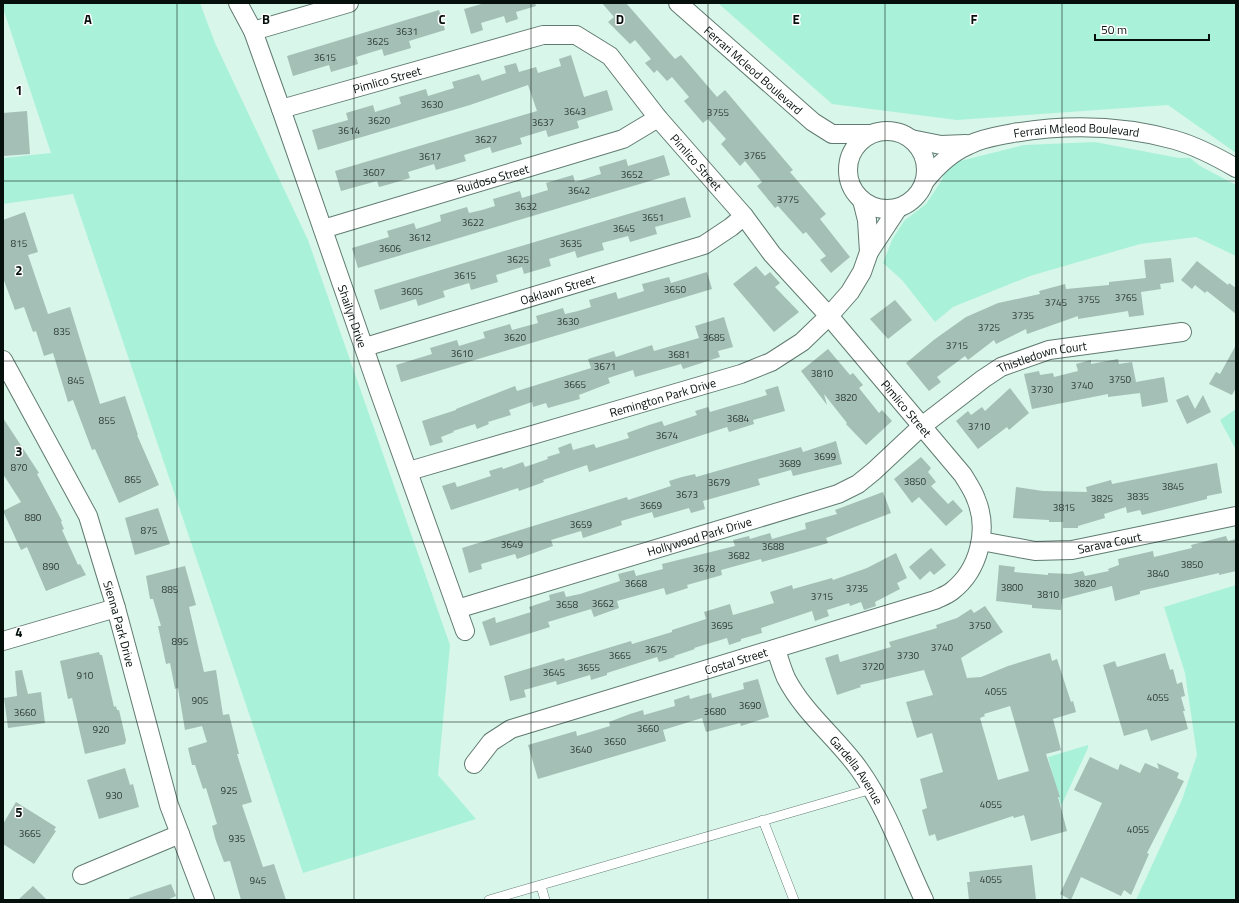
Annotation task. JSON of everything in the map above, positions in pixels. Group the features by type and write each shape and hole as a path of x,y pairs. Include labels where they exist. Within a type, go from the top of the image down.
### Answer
{"street":[{"name":"Shailyn Drive","path":"238,3 253,31 465,631"},
{"path":"253,31 349,3"},
{"name":"Ferrari Mcleod Boulevard","path":"678,3 813,122 832,134"},
{"name":"Pimlico Street","path":"281,109 543,35 576,35 610,56 658,118 744,216 772,254 829,316 962,475 977,499 982,523 981,541"},
{"name":"Ruidoso Street","path":"323,229 624,139 658,118"},
{"name":"Ferrari Mcleod Boulevard","path":"925,182 948,157 969,144 994,137 1058,127 1094,127 1135,131 1176,140 1212,155 1236,168"},
{"path":"848,165 852,152 859,142 870,134 882,130 895,131 917,144 924,156 926,168 925,182 919,193 910,202 898,208 879,208 862,200 853,190 848,165 832,134 870,134"},
{"path":"911,140 941,146 969,144"},
{"name":"Remington Park Drive","path":"862,200 867,220 869,252"},
{"name":"Remington Park Drive","path":"409,471 741,374 771,362 802,342 829,316 850,292 862,272 869,252 898,208"},
{"name":"Oaklawn Street","path":"365,347 704,245 731,227 744,216"},
{"name":"Thistledown Court","path":"922,426 983,379 1001,367 1021,359 1049,350 1182,332"},
{"name":"Sienna Park Drive","path":"3,360 88,516 116,608 169,805 205,900"},
{"name":"Hollywood Park Drive","path":"457,609 838,494 858,484 874,472 922,426"},
{"name":"Sarava Court","path":"981,541 1035,551 1072,550 1236,516"},
{"name":"Costal Street","path":"474,764 491,742 511,729 935,600 951,592 962,581 972,567 980,550 981,541"},
{"path":"3,641 116,608"},
{"name":"Gardella Avenue","path":"776,649 786,678 792,688 813,716 836,740 872,789 924,900"},
{"path":"82,875 180,834"}],"lane":[{"path":"489,900 872,789"},
{"path":"763,820 794,900"},
{"path":"541,886 546,900"}],"green space":[{"path":"3,3 200,3 215,43 308,240 450,645 438,775 476,819 303,873 73,194 3,204 3,158 51,153 3,8"},
{"path":"718,3 1236,3 1236,153 1168,105 957,120 832,104"},
{"path":"1095,142 1179,158 1190,158 1200,166 1236,185 1236,256 1196,237 1140,244 1030,276 953,307 935,322 902,280 883,263 892,240 904,221 926,204 942,180 944,172 960,161 1024,145"},
{"path":"1236,409 1236,450 1220,420"},
{"path":"1236,585 1236,900 1136,900 1182,800 1197,755 1185,673 1164,607"},
{"path":"1088,745 1088,748 1061,806 1048,757"}],"building":[{"path":"485,3 535,3 536,6 516,12 518,19 506,23 504,16 481,23 483,30 471,34 464,9"},
{"path":"602,3 626,3 675,59 681,55 717,97 725,90 793,170 790,172 826,214 820,219 850,257 831,273 820,260 826,256 806,232 803,234 778,206 775,208 757,186 762,182 745,161 740,166 721,144 726,139 708,119 703,123 684,101 689,97 672,77 667,81 657,70 654,73 645,63 651,59 635,40 630,44 608,22 614,17"},
{"path":"439,10 445,30 409,41 411,48 384,56 382,49 356,57 358,64 331,72 329,65 293,76 287,56"},
{"path":"571,55 584,97 607,90 613,110 577,121 579,128 548,137 546,130 520,138 522,144 492,153 490,147 464,155 466,161 436,170 434,164 408,172 410,178 390,184 379,187 377,181 341,191 335,171 537,111 528,85 470,105 318,150 312,130 348,120 346,113 373,105 375,112 401,104 399,97 426,89 428,96 454,88 452,82 479,74 482,81 506,73 504,66 516,63 519,72 536,67 538,73 561,66 559,59"},
{"path":"27,111 30,154 3,156 3,113"},
{"path":"664,155 670,175 358,268 352,248 389,237 387,231 414,223 416,229 441,221 440,215 467,207 469,213 482,210 495,206 493,199 520,191 522,198 548,190 546,183 573,175 575,182 601,174 599,167 626,159 628,166"},
{"path":"685,197 691,217 655,227 657,234 630,242 628,236 602,243 604,250 577,258 575,251 549,259 551,266 524,274 522,267 496,275 498,282 471,290 469,283 443,291 445,297 418,306 416,299 380,310 374,290"},
{"path":"25,212 38,252 28,255 48,314 70,307 100,404 125,396 137,435 159,485 119,503 95,449 92,450 73,400 68,402 53,353 44,356 36,331 33,332 24,307 15,310 3,278 3,220"},
{"path":"1171,258 1174,282 1160,284 1161,289 1141,292 1144,315 1129,317 1128,311 1078,319 1078,316 1027,334 1026,329 996,344 994,340 968,360 965,356 937,377 941,382 929,391 906,363 935,339 966,317 998,303 1040,294 1039,291 1065,284 1066,289 1109,285 1109,282 1146,278 1144,260"},
{"path":"1197,261 1228,285 1229,283 1236,288 1236,314 1207,291 1205,293 1195,285 1192,289 1181,280"},
{"path":"756,266 765,276 770,272 780,283 775,287 799,312 774,332 733,284"},
{"path":"707,272 712,289 401,382 396,365 432,354 430,348 457,340 459,346 485,338 483,332 510,324 512,330 538,323 536,316 563,308 565,314 591,307 589,300 616,292 618,299 644,291 642,284 669,277 671,283"},
{"path":"895,300 912,320 888,339 870,319"},
{"path":"724,317 733,347 718,351 720,357 683,369 681,364 635,377 633,370 608,378 610,383 579,395 580,399 548,408 546,403 533,407 532,402 509,410 511,415 488,422 489,424 477,429 475,424 453,431 454,432 441,437 443,442 430,446 422,421 456,410 515,386 517,391 591,368 588,359 614,351 616,357 652,345 654,351 699,338 695,326"},
{"path":"1236,345 1236,388 1232,395 1209,384 1216,372 1220,374"},
{"path":"828,349 850,375 853,373 863,385 859,388 879,413 882,410 892,421 866,445 846,424 847,423 824,394 827,405 801,371"},
{"path":"1118,359 1119,364 1132,362 1136,382 1164,377 1168,402 1142,407 1140,393 1108,397 1108,394 1032,409 1024,374 1039,371 1040,375 1053,373 1054,377 1078,371 1076,364 1091,360 1091,364"},
{"path":"778,386 785,411 753,420 754,424 729,432 727,427 589,472 587,465 543,480 544,482 519,491 518,488 451,510 442,486 455,482 457,487 491,476 489,471 502,467 503,469 523,462 525,467 560,453 558,448 571,443 573,450 594,444 596,448 629,438 627,433 649,425 662,421 664,426 697,415 695,411 708,407 710,412 767,395 765,390"},
{"path":"1010,388 1029,413 1009,430 1007,427 978,449 956,421 968,411 971,415 982,407 985,411"},
{"path":"1188,395 1195,409 1203,395 1211,412 1187,424 1176,400"},
{"path":"3,418 39,473 37,474 62,521 61,522 64,529 62,530 78,565 80,564 86,575 46,591 27,547 21,550 3,511 21,502 3,474"},
{"path":"836,441 842,464 793,476 791,470 758,479 760,485 703,501 705,509 691,513 689,508 654,518 652,512 621,521 622,525 583,538 581,531 551,540 553,546 517,559 515,554 481,564 482,569 469,573 462,548 627,497 628,500 671,486 669,481 682,477 695,474 696,477 801,447 803,452"},
{"path":"921,457 931,468 928,472 936,482 931,486 948,504 953,500 963,511 946,526 919,497 912,503 894,479"},
{"path":"1217,463 1222,493 1207,496 1207,499 1142,515 1140,510 1127,513 1126,507 1104,514 1105,518 1078,526 1078,528 1063,528 1063,522 1013,518 1016,487 1043,491 1087,492 1086,487 1111,480 1112,484"},
{"path":"883,492 891,513 826,538 828,543 762,562 761,559 721,570 722,575 687,585 688,588 666,595 664,588 617,601 619,608 594,617 591,609 548,622 550,627 490,646 482,622 495,617 496,623 531,612 529,607 550,600 549,595 564,591 566,597 580,594 620,581 618,574 634,570 636,576 663,569 662,564 735,546 733,540 749,536 750,539 770,533 772,539 806,529 805,523 837,514 835,510"},
{"path":"158,508 170,544 135,555 125,518"},
{"path":"1226,536 1228,541 1236,539 1236,571 1219,575 1219,573 1140,591 1140,594 1115,601 1112,586 1062,599 1061,610 1032,608 1032,605 996,601 999,565 1015,567 1014,572 1048,575 1048,573 1070,574 1083,571 1085,576 1109,571 1108,569 1119,565 1118,559 1153,551 1154,557 1192,548 1191,545"},
{"path":"931,548 946,565 934,575 930,571 920,580 909,567"},
{"path":"896,553 907,578 897,583 900,589 875,602 876,606 864,610 861,602 850,606 849,603 827,610 829,616 815,621 812,611 761,628 762,633 741,639 741,641 729,645 727,638 694,648 695,649 659,662 657,657 607,673 607,675 591,680 590,675 557,685 556,681 524,690 526,697 510,701 504,676 564,658 565,661 631,641 632,644 672,632 672,630 706,619 704,612 730,604 733,615 774,603 770,592 792,585 793,589 832,578 833,580 867,568"},
{"path":"185,566 196,605 189,607 204,672 216,670 223,715 229,714 239,754 237,754 252,802 242,805 263,867 274,864 286,900 241,900 230,861 224,862 216,841 212,826 217,824 206,788 203,789 195,765 192,765 188,748 207,742 202,726 185,730 178,688 175,689 170,663 166,664 158,626 161,626 153,599 150,599 146,576"},
{"path":"985,606 1003,632 961,658 967,678 981,677 1008,666 1050,653 1052,661 1057,659 1071,702 1073,701 1076,712 1053,719 1061,750 1046,754 1060,797 1058,797 1067,831 1031,841 1024,815 1014,818 1013,816 937,841 935,834 929,836 922,810 927,808 920,779 943,772 932,733 917,738 906,702 933,695 924,670 860,685 861,687 837,695 825,658 838,654 840,662 891,647 889,642 937,628 936,625 957,618 971,609 974,613","holes":["1010,706 1029,771 998,780 980,718 985,716 984,714"]},
{"path":"99,652 100,655 102,655 114,707 116,706 117,710 119,710 126,740 125,744 85,754 72,698 68,699 60,661"},
{"path":"1165,653 1170,670 1173,669 1177,684 1182,682 1185,696 1181,697 1188,729 1151,741 1147,729 1124,736 1103,665 1115,661 1117,667"},
{"path":"22,670 28,694 41,692 45,723 8,728 4,698 17,696 15,671"},
{"path":"758,679 769,717 741,726 740,723 706,732 702,718 663,730 666,741 538,779 528,745 576,731 577,736 610,726 609,722 643,710 644,715 675,706 674,700 689,695 690,699 711,693 712,698 744,689 743,683"},
{"path":"1090,757 1118,770 1120,764 1140,773 1145,763 1159,769 1157,763 1179,773 1177,778 1184,781 1147,853 1149,854 1131,895 1124,890 1121,896 1081,877 1071,900 1060,894 1102,803 1074,790"},
{"path":"125,768 130,785 133,784 139,807 99,819 87,780"},
{"path":"16,802 56,827 54,830 56,831 34,864 3,844 3,824"},
{"path":"1032,865 1036,900 969,900 967,882 970,882 969,872"},
{"path":"171,884 176,896 167,900 130,900 129,898"},
{"path":"33,886 47,900 18,900"}]}
